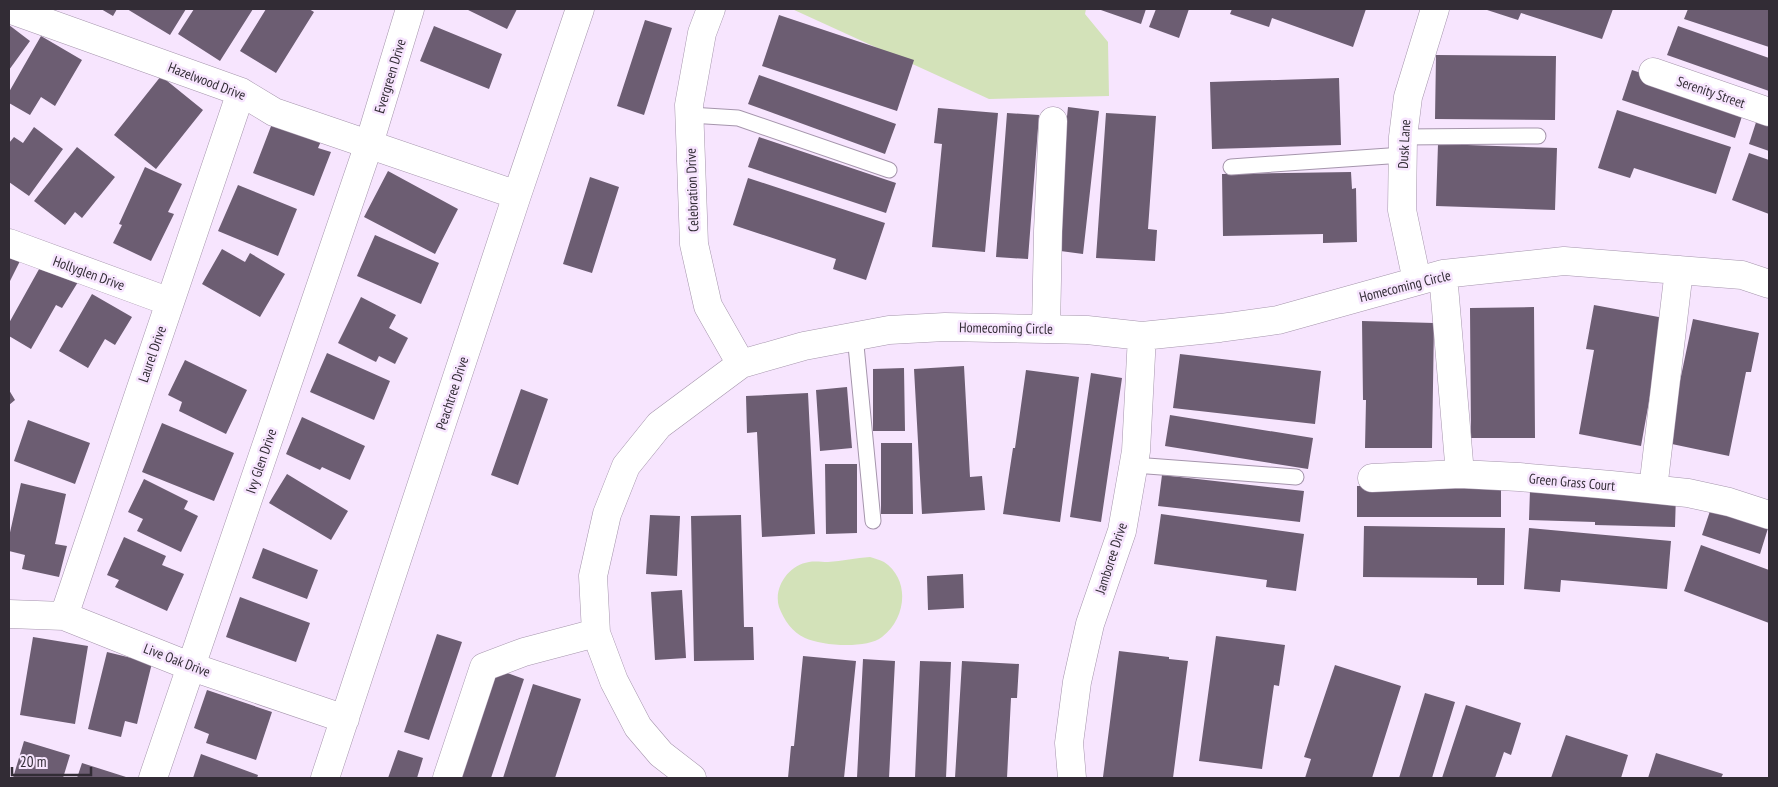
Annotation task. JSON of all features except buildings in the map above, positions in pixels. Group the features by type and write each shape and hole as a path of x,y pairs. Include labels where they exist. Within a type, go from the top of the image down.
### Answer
{"street":[{"name":"Hazelwood Drive","path":"9,9 241,92 274,112 517,195"},
{"name":"Evergreen Drive","path":"369,144 410,9"},
{"name":"Peachtree Drive","path":"325,778 580,9"},
{"name":"Celebration Drive","path":"711,9 702,33 689,105 694,244 708,306 742,364"},
{"name":"Dusk Lane","path":"1417,281 1402,210 1403,146 1408,97 1435,9"},
{"name":"Serenity Street","path":"1653,72 1769,112"},
{"name":"Laurel Drive","path":"64,616 241,92"},
{"path":"1046,329 1053,121"},
{"name":"Ivy Glen Drive","path":"153,778 369,144"},
{"name":"Hollyglen Drive","path":"9,243 170,302"},
{"name":"Homecoming Circle","path":"692,778 661,754 638,727 614,682 596,633 593,576 607,514 626,466 659,425 742,364 804,346 889,330 945,327 1046,329 1087,330 1142,336 1278,320 1443,274 1564,261 1742,275 1769,284"},
{"path":"1653,489 1679,270"},
{"path":"1443,274 1460,474"},
{"name":"Jamboree Drive","path":"1072,778 1069,743 1077,682 1090,624 1122,531 1134,465 1142,336"},
{"name":"Green Grass Court","path":"1372,478 1460,474 1519,477 1653,489 1688,493 1729,502 1769,515"},
{"name":"Live Oak Drive","path":"9,614 64,616 192,667 344,719"},
{"path":"447,778 484,667 524,652 596,633"}],"lane":[{"path":"690,115 738,118 890,170"},
{"path":"1232,167 1403,146 1538,136"},
{"path":"855,335 873,521"},
{"path":"1134,465 1296,477"}],"green space":[{"path":"792,9 1086,9 1085,14 1108,42 1109,96 989,99"},
{"path":"870,557 884,562 893,570 902,589 902,600 896,620 882,637 866,643 844,645 813,641 792,629 781,612 778,599 778,592 789,572 795,567 809,562 828,562"}]}
